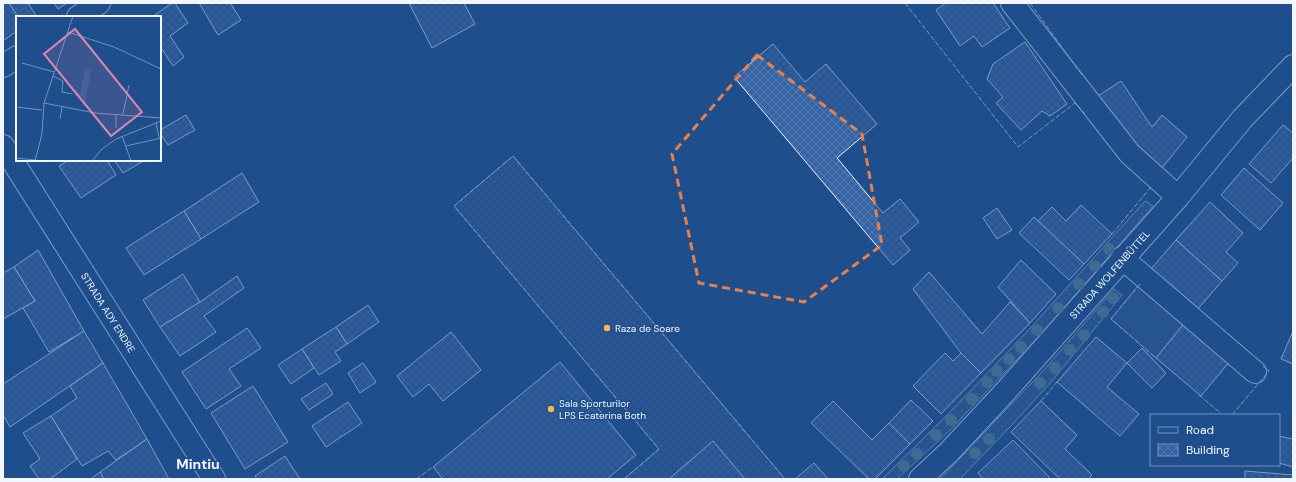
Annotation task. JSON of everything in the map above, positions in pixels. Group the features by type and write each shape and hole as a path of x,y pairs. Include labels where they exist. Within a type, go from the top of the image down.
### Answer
{"main road":[{"path":"80,16 99,3"},
{"path":"1012,3 1130,154 1178,197"},
{"path":"3,66 16,58"},
{"name":"STRADA WOLFENBÜTTEL","path":"920,479 949,452 1004,393 1122,258 1178,197 1243,118 1293,66"},
{"name":"STRADA ADY ENDRE","path":"3,146 214,479"},
{"path":"1122,258 1256,372"}],"highlighted area":[{"path":"757,55 862,134 882,245 804,302 699,283 672,154"}],"shaded area":[{"name":"Raza de Soare","path":"513,156 785,479 745,479 713,441 669,479 624,479 659,449 454,206"},
{"path":"1145,201 1153,206 1041,334 950,430 897,479 882,479 946,416 1025,334"},
{"path":"1141,282 1186,321 1156,358 1111,319"},
{"path":"1114,289 1122,295 1052,381 960,479 940,479 1044,370"}],"building":[{"path":"3,3 9,3 17,16 16,16 16,32 3,41"},
{"path":"9,3 28,3 36,16 17,16"},
{"path":"54,3 67,3 58,9"},
{"path":"172,3 175,3 188,23 170,36 184,57 173,66 161,48 161,16 153,16"},
{"path":"199,3 232,3 231,4 241,20 218,35"},
{"path":"409,3 464,3 475,24 432,48"},
{"path":"946,3 993,3 1010,28 982,47 974,36 960,46 936,10"},
{"path":"1025,42 1067,104 1050,116 1042,111 1021,130 996,103 1003,97 987,79 993,64"},
{"path":"773,44 805,82 826,64 877,124 837,158 883,213 900,199 919,222 900,238 910,250 893,265 734,77"},
{"path":"1121,81 1152,127 1162,115 1187,137 1162,168 1138,149 1098,96"},
{"path":"186,115 195,130 168,145 161,134 161,129"},
{"path":"1283,125 1293,133 1293,158 1271,183 1249,164"},
{"path":"67,161 108,161 116,175 81,198 59,166"},
{"path":"115,161 143,161 123,173"},
{"path":"1244,168 1283,203 1260,230 1221,195"},
{"path":"242,173 259,202 201,239 184,211"},
{"path":"1210,202 1243,233 1226,252 1238,263 1222,281 1176,240"},
{"path":"1081,205 1112,234 1084,264 1038,221 1052,207 1066,221"},
{"path":"997,208 1012,230 997,239 983,218"},
{"path":"184,211 201,239 144,275 126,248"},
{"path":"1034,217 1084,264 1069,280 1019,233"},
{"path":"1176,240 1222,281 1197,310 1151,269"},
{"path":"38,250 84,331 49,352 23,308 35,301 14,267"},
{"path":"1021,260 1056,294 1030,323 998,287"},
{"path":"14,267 35,301 3,319 3,273"},
{"path":"929,272 982,334 1010,302 1030,323 981,373 961,353 913,289"},
{"path":"183,274 200,302 160,327 143,300"},
{"path":"237,276 244,288 204,316 216,332 180,356 160,327 200,302"},
{"path":"368,305 379,322 347,344 336,327"},
{"path":"1186,321 1231,360 1201,396 1156,358"},
{"path":"336,327 347,344 335,352 341,361 319,375 302,349"},
{"path":"247,328 261,348 229,369 241,386 206,409 182,372"},
{"path":"84,331 103,363 10,427 3,415 3,384"},
{"path":"1293,331 1293,364 1281,359"},
{"path":"451,332 481,370 443,401 429,384 413,397 397,376"},
{"path":"1096,337 1127,363 1107,387 1139,414 1120,436 1057,382"},
{"path":"1142,348 1166,373 1152,388 1127,363"},
{"path":"302,349 314,368 291,384 278,365"},
{"path":"945,353 953,361 961,353 981,373 941,414 913,386"},
{"name":"Sala Sporturilor LPS Ecaterina Both","path":"560,362 636,455 607,479 443,479 433,467"},
{"path":"103,363 147,439 116,460 108,451 82,466 51,416 77,398 70,386"},
{"path":"363,363 376,382 360,393 348,373"},
{"path":"326,383 333,394 309,410 301,399"},
{"path":"253,386 288,442 245,469 211,413"},
{"path":"911,400 933,421 910,444 889,423"},
{"path":"833,401 872,440 889,423 910,444 875,479 869,479 811,423"},
{"path":"1041,401 1077,435 1065,449 1092,475 1088,479 1060,479 1011,432"},
{"path":"348,402 362,423 326,447 312,426"},
{"path":"51,416 77,459 50,479 39,479 30,466 40,459 23,433"},
{"path":"1280,436 1293,439 1293,467 1280,463"},
{"path":"147,439 169,479 104,479 100,472"},
{"path":"1013,440 1051,479 983,479 978,473"},
{"path":"713,441 745,479 669,479"},
{"path":"285,456 300,479 257,479 255,476"},
{"path":"814,463 828,479 795,479"},
{"path":"1245,471 1293,475 1293,479 1245,479"},
{"path":"100,472 104,479 91,479"}],"fence":[{"path":"905,3 1018,147 1075,103 1085,114"},
{"path":"1030,3 1082,75"},
{"path":"624,479 659,449 454,206 513,156 785,479"},
{"path":"1112,234 1151,187 1149,186"},
{"path":"1140,284 1111,319 1158,360"},
{"path":"1233,414 1269,371 1263,366"},
{"path":"1041,401 1057,382"},
{"path":"1199,395 1222,414"},
{"path":"416,479 433,467"}],"place":[{"name":"Raza de Soare","path":"607,328"},
{"name":"Sala Sporturilor LPS Ecaterina Both","path":"551,409"}],"district":[{"name":"Mintiu","path":"198,464"}]}
